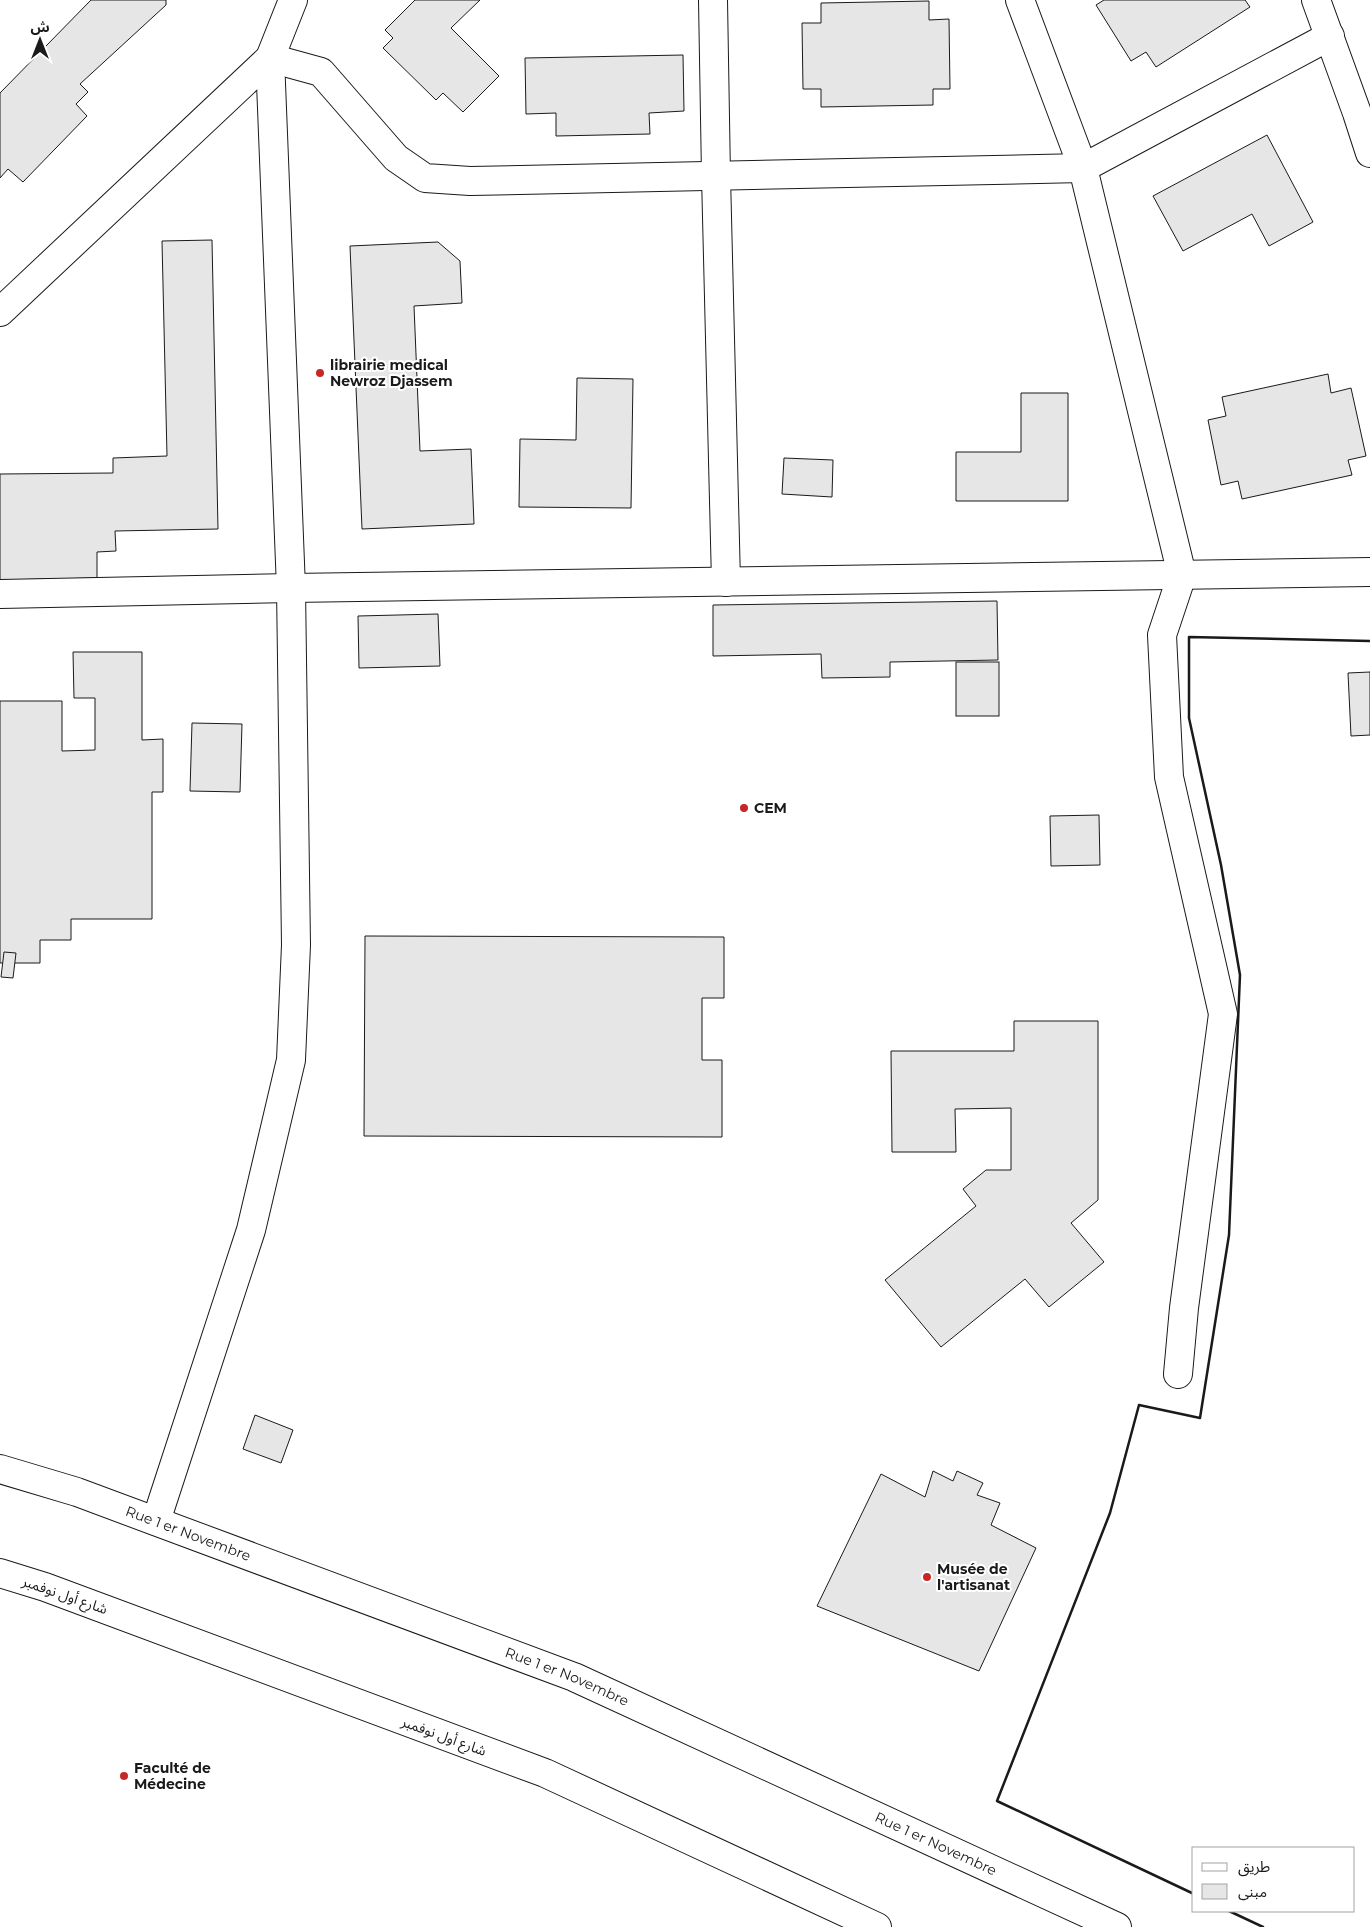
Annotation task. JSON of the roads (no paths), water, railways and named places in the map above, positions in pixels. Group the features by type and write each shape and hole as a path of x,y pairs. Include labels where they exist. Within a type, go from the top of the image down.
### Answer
{"street":[{"path":"156,1521 251,1230 291,1060 296,945 291,588 270,58 293,0"},
{"path":"713,0 726,582"},
{"path":"1020,0 1083,168 1182,575 1162,635 1169,777 1223,1014 1184,1308 1178,1374"},
{"path":"1316,0 1370,153"},
{"path":"270,58 321,72 396,158 425,178 470,181 716,176 1083,168 1330,36"},
{"path":"0,312 270,58"},
{"path":"0,594 1370,572"},
{"name":"Rue 1 er Novembre","path":"0,1469 77,1492 574,1677 1117,1927"},
{"name":"شارع أول نوفمبر","path":"0,1574 54,1590 545,1773 877,1927"}],"place":[{"name":"librairie medical Newroz Djassem","path":"320,373"},
{"name":"CEM","path":"744,808"},
{"name":"Musée de l'artisanat","path":"927,1577"},
{"name":"Faculté de Médecine","path":"124,1776"}]}
